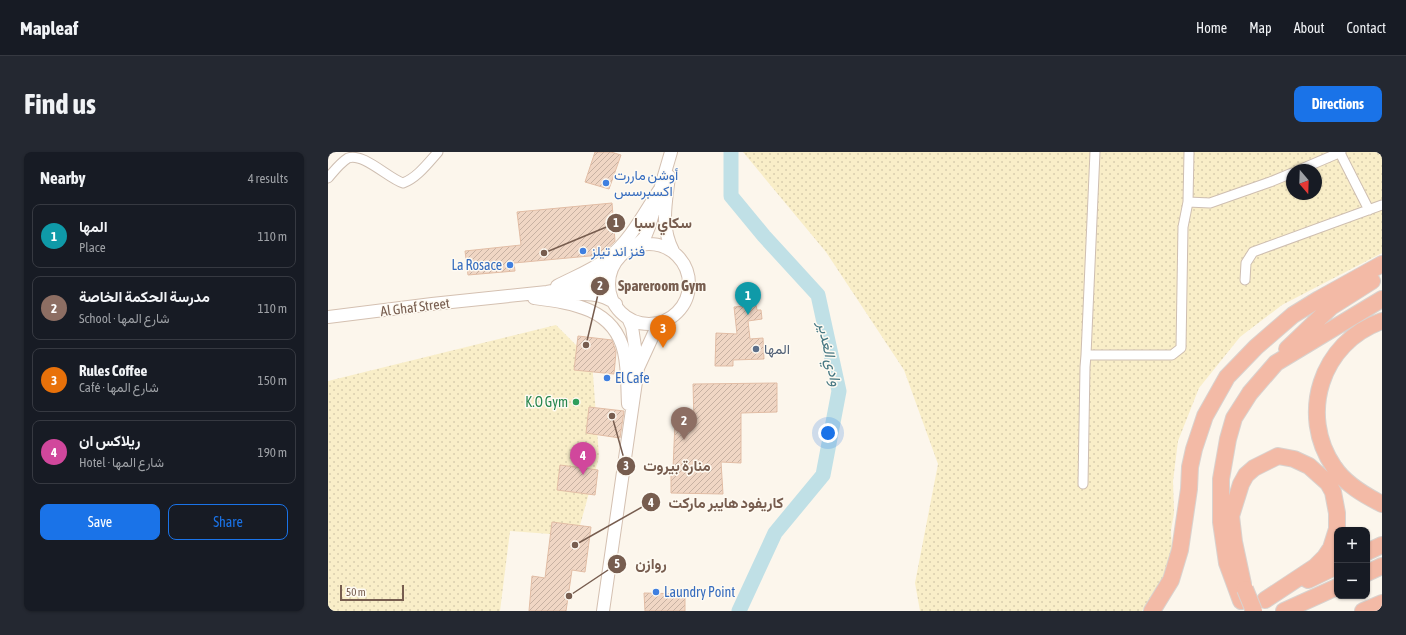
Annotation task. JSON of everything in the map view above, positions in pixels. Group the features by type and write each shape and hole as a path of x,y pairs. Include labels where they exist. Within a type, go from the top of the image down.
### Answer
{"highway":[{"path":"1152,611 1171,580 1180,550 1189,490 1190,466 1194,449 1205,416 1227,377 1256,347 1293,315 1382,264"},
{"path":"1254,611 1243,603 1227,563 1221,522 1221,479 1228,439 1234,418 1250,393 1276,364 1284,352 1331,307 1382,275"},
{"path":"1276,364 1382,299"},
{"path":"1382,321 1366,328 1343,346 1334,356 1325,372 1320,387 1317,406 1317,422 1324,452 1334,468 1356,490 1382,504"},
{"path":"1243,603 1231,516 1241,484 1246,475 1254,468 1278,456 1294,459 1309,466 1328,484 1333,492 1337,513 1337,529 1331,548 1325,557 1315,567 1265,600"},
{"path":"1370,551 1382,545"},
{"path":"1370,572 1382,566"},
{"path":"1243,603 1265,600 1334,567"},
{"path":"1284,611 1334,587"},
{"path":"1363,611 1382,603"}],"street":[{"path":"328,178 349,158 358,157 403,183 408,182 438,152"},
{"path":"1083,484 1085,368 1095,152"},
{"path":"1086,355 1172,355 1181,348 1183,227 1188,202 1189,152"},
{"path":"1313,164 1340,152 1369,210"},
{"path":"501,298 585,285 598,280 611,269 623,254 635,247 644,237 649,227 671,153"},
{"path":"603,611 638,368 655,331 663,322 683,306 688,296 690,284 684,263 673,251 667,240 664,224 671,153"},
{"path":"1188,202 1210,203 1286,175"},
{"path":"547,292 594,267 621,246 632,233 660,189"},
{"path":"1245,280 1246,263 1253,252 1382,205"},
{"path":"635,247 650,244 662,246 673,251"},
{"path":"611,269 610,292 619,310 628,318 646,324 663,322"},
{"path":"501,298 533,298 580,294 604,297 616,304"},
{"name":"Al Ghaf Street","path":"328,317 432,304 501,298"},
{"path":"533,298 586,308 598,314 616,331 621,341 626,364 629,428"},
{"path":"628,318 632,327 638,368"}],"sand":[{"path":"743,152 1382,152 1382,253 1282,305 1240,337 1199,388 1178,441 1173,481 1174,513 1171,530 1172,549 1168,572 1142,611 920,611 915,583 938,464 904,370 826,252"},
{"path":"556,325 592,361 599,457 577,536 510,531 500,611 328,611 328,381"}],"building":[{"path":"595,152 611,152 621,155 609,189 585,182"},
{"path":"612,203 615,241 600,255 514,263 515,271 468,275 465,251 521,245 517,212"},
{"path":"756,305 757,310 761,310 762,319 748,321 750,339 763,338 764,359 733,360 733,366 715,366 716,333 737,334 734,307"},
{"path":"578,336 612,340 616,352 614,374 574,370"},
{"path":"777,383 777,412 741,413 741,463 721,462 723,494 671,493 671,469 673,469 675,422 694,422 693,384"},
{"path":"589,407 624,411 620,438 586,433"},
{"path":"560,465 598,470 595,495 557,490"},
{"path":"552,522 591,527 585,572 572,570 566,611 529,611 532,576 545,578"},
{"path":"644,593 685,594 685,611 645,611"}],"waterway":[{"name":"وادي الغدير","path":"731,152 731,196 764,236 818,295 839,391 823,475 775,533 739,611"}],"place":[{"name":"أوشن ماررت اكسبرسس","path":"606,183"},
{"name":"فنز اند تيلز","path":"583,251"},
{"name":"سكاي سبا","path":"544,253"},
{"name":"La Rosace","path":"510,265"},
{"name":"المها","path":"748,315"},
{"name":"Spareroom Gym","path":"586,345"},
{"name":"Rules Coffee","path":"663,348"},
{"name":"المه‍ا","path":"756,349"},
{"name":"El Cafe","path":"607,378"},
{"name":"K.O Gym","path":"576,402"},
{"name":"منارة بيروت","path":"612,416"},
{"name":"مدرسة الحكمة الخاصة","path":"684,440"},
{"name":"ريلاكس ان","path":"583,475"},
{"name":"كاريفود هايبر ماركت","path":"575,545"},
{"name":"Laundry Point","path":"656,592"},
{"name":"روازن","path":"569,596"}]}
